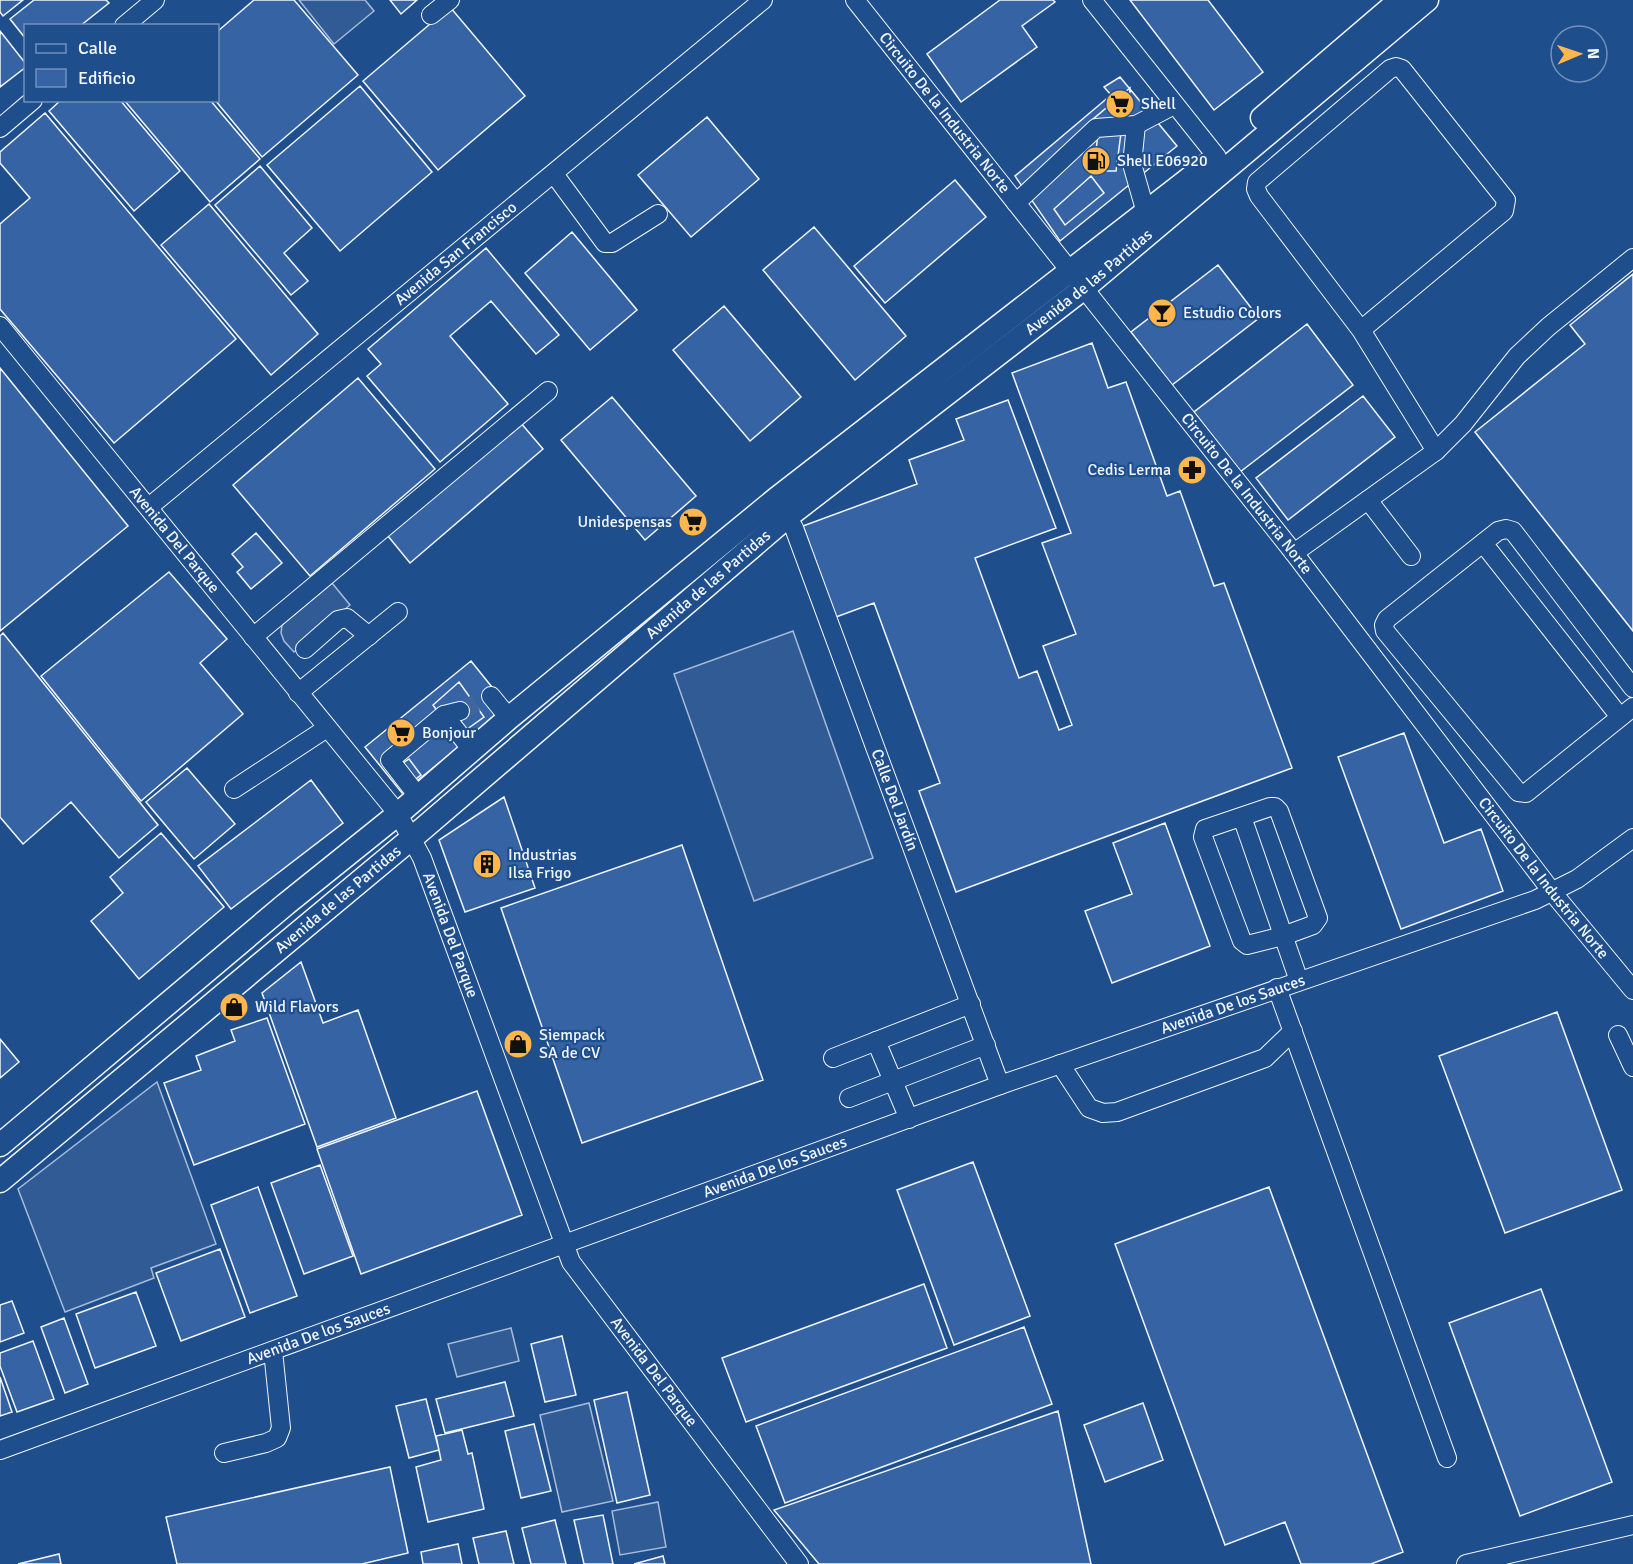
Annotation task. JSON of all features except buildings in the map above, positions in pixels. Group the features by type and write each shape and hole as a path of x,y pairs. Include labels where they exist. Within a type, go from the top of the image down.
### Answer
{"main road":[{"name":"Avenida de las Partidas","path":"0,1146 286,904 398,814 417,795 509,718 777,499 1217,157 1400,0"},
{"name":"Avenida de las Partidas","path":"0,1181 412,838 787,517 1084,288 1427,0"}],"street":[{"path":"126,24 155,0"},
{"path":"431,15 450,0"},
{"name":"Avenida San Francisco","path":"149,507 763,0"},
{"name":"Circuito De la Industria Norte","path":"855,0 1294,553 1553,893 1633,990"},
{"path":"1092,0 1217,157"},
{"path":"1361,330 1504,212 1507,206 1499,190 1402,69 1396,67 1389,69 1257,182 1256,189 1361,330 1436,451"},
{"path":"0,128 31,102"},
{"path":"1016,203 1096,128 1136,126 1174,105"},
{"path":"1136,126 1132,165 1146,213"},
{"path":"554,174 605,243 612,243 658,214"},
{"path":"1294,553 1436,451 1463,424 1517,356 1548,327 1633,258"},
{"name":"Avenida Del Parque","path":"0,326 398,814 422,858 571,1262 799,1564"},
{"path":"253,637 548,391"},
{"path":"1368,500 1411,556"},
{"name":"Calle Del Jardín","path":"787,517 794,528 999,1085"},
{"path":"1483,543 1626,712 1526,793 1518,792 1385,631 1384,625 1387,619 1498,531 1506,529 1513,531 1633,688"},
{"path":"298,693 398,612"},
{"path":"305,649 338,620 347,618 369,636"},
{"path":"491,696 509,718"},
{"path":"417,795 390,760 452,713 472,750"},
{"path":"234,789 327,729"},
{"path":"1270,807 1275,807 1279,811 1318,918 1313,925 1283,936 1251,945 1242,941 1203,837 1205,829 1270,807"},
{"path":"1242,817 1299,981"},
{"name":"Avenida De los Sauces","path":"0,1450 999,1085 1553,893 1577,879 1633,838"},
{"path":"1277,988 1447,1458"},
{"path":"833,1058 971,1004"},
{"path":"1060,1064 1089,1108 1103,1113 1118,1112 1265,1058 1293,1031"},
{"path":"1618,1035 1633,1067"},
{"path":"876,1041 909,1119"},
{"path":"849,1098 986,1045"},
{"path":"224,1453 267,1443 277,1438 281,1428 273,1351"},
{"path":"1466,1564 1633,1526"}],"shaded area":[{"path":"299,0 365,0 374,11 334,44"},
{"path":"332,583 350,605 294,652 284,641 281,633 282,625"},
{"path":"793,631 873,858 754,901 674,674"},
{"path":"157,1082 216,1244 151,1268 154,1278 65,1312 18,1189"},
{"path":"511,1328 519,1361 457,1377 448,1344"},
{"path":"589,1403 613,1501 562,1512 540,1415"},
{"path":"658,1502 666,1547 620,1555 612,1511"}],"tunnel":[{"path":"460,711 491,696"}],"place":[{"name":"Shell","path":"1120,104"},
{"name":"Shell E06920","path":"1096,161"},
{"name":"Estudio Colors","path":"1162,313"},
{"name":"Cedis Lerma","path":"1192,470"},
{"name":"Unidespensas","path":"693,522"},
{"name":"Bonjour","path":"401,733"},
{"name":"Industrias Ilsa Frigo","path":"487,864"},
{"name":"Wild Flavors","path":"234,1007"},
{"name":"Siempack SA de CV","path":"518,1044"}]}
